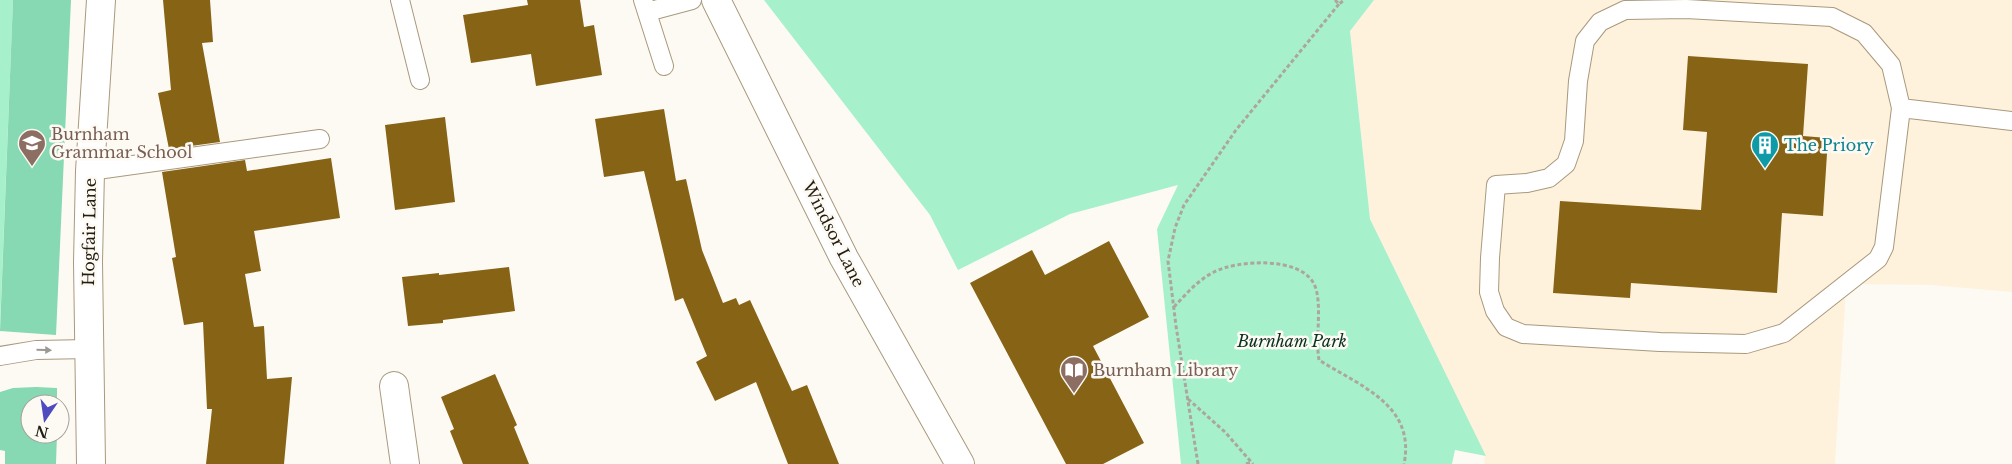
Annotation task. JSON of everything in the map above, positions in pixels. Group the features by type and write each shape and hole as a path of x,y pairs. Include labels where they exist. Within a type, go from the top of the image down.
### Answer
{"street":[{"name":"Hogfair Lane","path":"91,464 88,262 90,171 101,0"},
{"name":"Windsor Lane","path":"716,0 844,258 960,464"},
{"path":"394,386 405,464"}],"lane":[{"path":"400,0 420,80"},
{"path":"664,66 645,6 692,0"},
{"path":"1686,9 1832,17 1864,33 1891,64 1901,108 1884,246 1878,259 1853,281 1784,333 1746,344 1660,342 1523,334 1506,326 1495,311 1489,292 1496,185 1527,183 1549,178 1566,164 1574,141 1578,81 1584,40 1600,22 1616,14 1625,10 1686,9"},
{"path":"1901,108 2012,121"},
{"path":"90,171 320,139"},
{"path":"0,356 36,350 89,349"}],"path":[{"path":"1335,0 1339,4"},
{"path":"1198,464 1168,260 1175,228 1184,205 1236,130 1344,0"},
{"path":"1174,307 1203,278 1232,265 1258,262 1276,264 1292,268 1305,275 1314,283 1318,303 1316,346 1319,360 1363,386 1390,407 1402,426 1407,450 1404,464"},
{"path":"1188,399 1225,432 1252,463"},
{"path":"1246,464 1252,463"}],"shaded area":[{"path":"1374,0 2012,0 2012,292 1930,285 1855,284 1846,289 1835,464 1484,464 1485,455 1370,219 1350,30"}],"green space":[{"path":"0,0 13,0 0,326"},
{"name":"Burnham Grammar School","path":"13,0 71,0 56,335 0,331"},
{"name":"Burnham Park","path":"764,0 1374,0 1350,31 1370,219 1486,456 1455,450 1452,464 1181,464 1157,229 1178,185 1070,214 958,270 930,215"},
{"path":"13,388 57,388 57,394 20,394 20,444 57,444 56,464 5,464 5,451 0,450 0,392"}],"building":[{"path":"163,0 210,0 213,42 202,43 220,142 169,149 158,93 171,90"},
{"path":"527,0 580,0 584,27 594,25 602,75 536,86 531,54 471,63 463,15 528,5"},
{"name":"The Priory","path":"1688,56 1808,64 1803,136 1828,138 1823,216 1782,213 1777,293 1631,283 1630,298 1553,293 1560,201 1701,210 1707,132 1683,130"},
{"path":"664,109 676,181 686,179 702,250 723,303 736,298 739,305 750,300 792,391 807,385 839,464 788,464 756,382 715,401 696,362 707,356 683,298 675,301 644,171 604,177 595,119"},
{"path":"445,117 455,202 395,210 385,125"},
{"path":"331,158 340,218 254,231 261,271 245,274 254,327 264,326 267,379 292,377 284,464 206,464 212,409 207,409 203,322 184,325 172,258 176,257 162,172 245,160 247,171"},
{"name":"Burnham Library","path":"1109,241 1149,317 1093,346 1144,443 1103,464 1066,464 970,283 1032,250 1045,275"},
{"path":"509,267 515,311 443,320 443,323 408,326 402,277"},
{"path":"495,374 517,425 514,427 529,464 463,464 450,431 454,429 441,397"}],"place":[{"name":"Burnham Grammar School","path":"32,167"},
{"name":"The Priory","path":"1765,169"},
{"name":"Burnham Library","path":"1074,394"}]}
